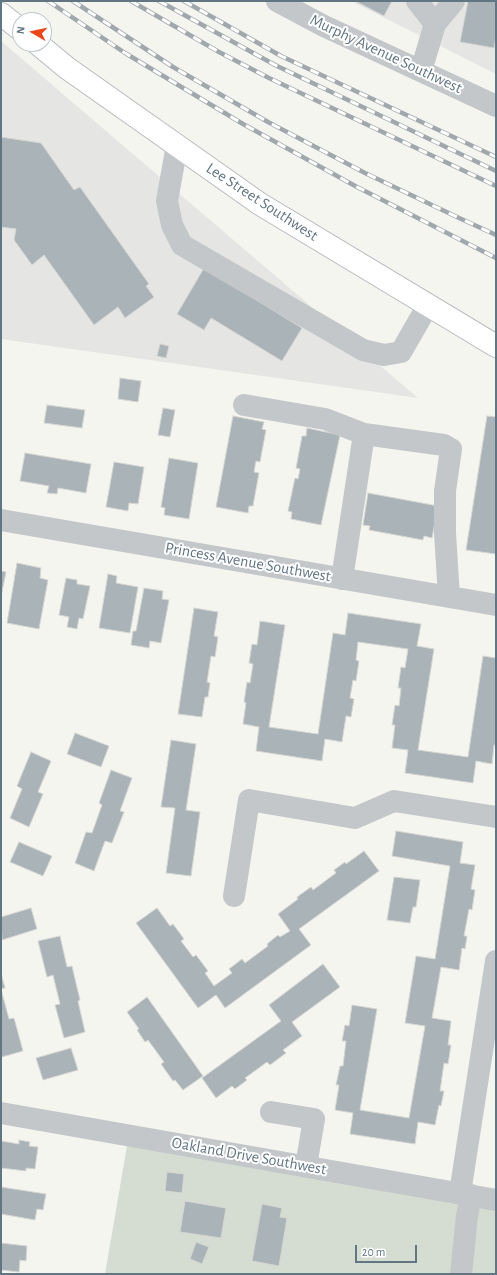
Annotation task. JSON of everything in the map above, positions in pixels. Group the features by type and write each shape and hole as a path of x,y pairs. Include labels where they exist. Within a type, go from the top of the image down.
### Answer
{"main road":[{"path":"2,15 12,23"},
{"name":"Lee Street Southwest","path":"48,52 67,68 260,204 496,346"}],"street":[{"name":"Murphy Avenue Southwest","path":"277,1 324,26 496,104"},
{"path":"417,1 435,24"},
{"path":"421,71 435,24 454,1"},
{"path":"177,145 167,201 172,225 182,245 363,350 384,356 401,352 428,305"},
{"path":"244,405 324,419 364,434 444,445 451,449 445,492 445,533 449,597"},
{"path":"342,579 364,434"},
{"name":"Princess Avenue Southwest","path":"1,520 496,605"},
{"path":"234,896 249,800 355,818 394,801 496,817"},
{"path":"461,1274 466,1223 465,1194 495,968"},
{"path":"271,1112 314,1119 306,1166"},
{"name":"Oakland Drive Southwest","path":"1,1113 496,1200"}],"shaded area":[{"path":"351,1 496,1 496,74"},
{"path":"1,41 12,52 418,398 1,339"},
{"path":"128,1140 496,1201 496,1274 105,1274"}],"building":[{"path":"355,1 392,1 384,16"},
{"path":"468,1 496,1 496,36 494,48 460,42"},
{"path":"1,137 41,143 74,190 80,187 149,284 146,286 154,297 125,318 118,307 94,325 44,255 32,265 14,240 16,229 1,227"},
{"path":"204,268 302,328 282,361 211,318 204,330 177,314"},
{"path":"160,344 169,346 166,358 157,356"},
{"path":"120,378 141,381 138,402 118,399"},
{"path":"47,405 85,410 82,428 44,423"},
{"path":"163,408 175,410 170,437 158,435"},
{"path":"233,416 264,422 262,429 266,430 260,462 256,461 254,472 259,473 253,506 249,506 248,513 216,507"},
{"path":"487,416 496,417 496,554 466,550"},
{"path":"307,428 340,435 321,525 291,519 292,512 288,511 295,478 298,479 300,469 296,468 302,436 306,436"},
{"path":"25,453 91,464 86,493 58,488 57,494 47,493 49,486 20,481"},
{"path":"169,458 198,463 189,519 164,515 165,508 161,507"},
{"path":"114,462 144,467 138,504 129,503 128,511 106,507"},
{"path":"368,493 438,506 432,538 424,536 423,540 369,530 370,526 363,525"},
{"path":"17,563 41,568 40,578 48,580 39,629 7,623"},
{"path":"1,571 6,572 1,597"},
{"path":"108,574 117,576 116,583 138,587 130,633 99,628"},
{"path":"66,578 77,580 77,584 90,586 83,619 79,618 77,629 67,627 69,617 59,615"},
{"path":"144,588 163,591 162,599 169,600 161,643 150,641 149,648 131,645 133,631 136,631"},
{"path":"194,608 218,612 214,636 218,637 215,657 211,656 207,682 210,683 208,697 205,697 202,717 178,714"},
{"path":"348,613 421,624 417,646 434,649 418,750 468,757 483,656 496,658 496,745 494,745 492,764 476,761 473,783 405,773 408,750 392,748 395,725 392,725 395,705 399,706 401,688 398,688 401,667 405,668 408,649 358,642 356,660 359,661 356,681 353,680 350,698 354,699 351,717 346,716 342,742 325,739 322,761 256,751 259,727 243,724 247,682 250,683 253,664 249,663 252,644 257,645 260,621 285,625 269,727 318,734 333,633 345,635"},
{"path":"75,733 109,746 101,767 67,754"},
{"path":"171,740 196,744 186,810 200,812 191,876 166,873 175,808 161,807"},
{"path":"31,752 51,761 38,792 43,794 29,827 10,818 22,789 17,786"},
{"path":"111,770 132,778 120,811 124,812 112,843 105,841 94,871 75,863 86,832 92,833 102,805 99,803"},
{"path":"396,831 463,842 460,863 475,865 471,889 475,890 472,910 469,909 464,936 467,936 465,949 462,948 459,970 441,967 432,1018 451,1021 448,1045 451,1045 448,1064 444,1063 440,1091 444,1091 441,1106 439,1105 435,1125 418,1122 415,1144 350,1134 353,1113 335,1110 339,1085 336,1085 340,1066 343,1066 346,1041 342,1041 345,1025 349,1026 352,1005 377,1009 360,1110 409,1118 425,1026 405,1023 416,956 435,959 450,866 392,856"},
{"path":"19,842 52,856 43,876 10,862"},
{"path":"364,851 379,871 299,929 311,945 225,1008 216,995 198,1008 136,923 157,908 170,926 173,924 184,939 181,941 193,957 196,955 208,971 205,973 214,986 232,973 229,969 242,959 245,963 268,946 267,944 278,935 280,937 290,931 278,914 298,899 297,897 311,887 313,890 336,873 334,870 345,862 346,864"},
{"path":"394,877 420,880 416,907 413,907 410,923 387,920"},
{"path":"31,908 37,929 2,940 1,917"},
{"path":"60,936 67,967 72,966 80,1000 78,1001 85,1032 64,1038 55,1005 60,1004 53,975 47,977 38,941"},
{"path":"323,964 340,987 292,1022 302,1036 283,1050 286,1053 270,1065 267,1062 245,1078 247,1080 235,1089 232,1086 216,1098 202,1078 281,1021 269,1005"},
{"path":"1,973 5,988 1,989"},
{"path":"1,989 9,1019 14,1018 23,1051 2,1057 1,1052"},
{"path":"147,997 203,1076 183,1090 175,1080 173,1081 161,1064 164,1062 148,1040 145,1042 137,1030 139,1029 127,1012"},
{"path":"71,1048 78,1070 43,1080 36,1058"},
{"path":"19,1140 30,1142 29,1146 38,1147 35,1169 26,1168 26,1171 1,1168 1,1141 19,1144"},
{"path":"167,1172 184,1174 182,1193 165,1191"},
{"path":"1,1187 46,1194 43,1210 37,1209 35,1220 1,1214"},
{"path":"185,1201 226,1208 221,1238 180,1232"},
{"path":"262,1204 282,1208 280,1217 287,1218 279,1266 252,1261"},
{"path":"196,1242 209,1247 202,1264 190,1259"},
{"path":"1,1243 27,1246 26,1261 20,1260 19,1272 1,1270"}],"railway":[{"path":"48,1 125,53 243,124 357,187 496,258"},
{"path":"73,1 173,67 268,122 365,173 496,235"},
{"path":"131,1 219,52 269,78 496,186"},
{"path":"159,1 275,65 496,171"},
{"path":"184,1 281,56 496,157"}]}
